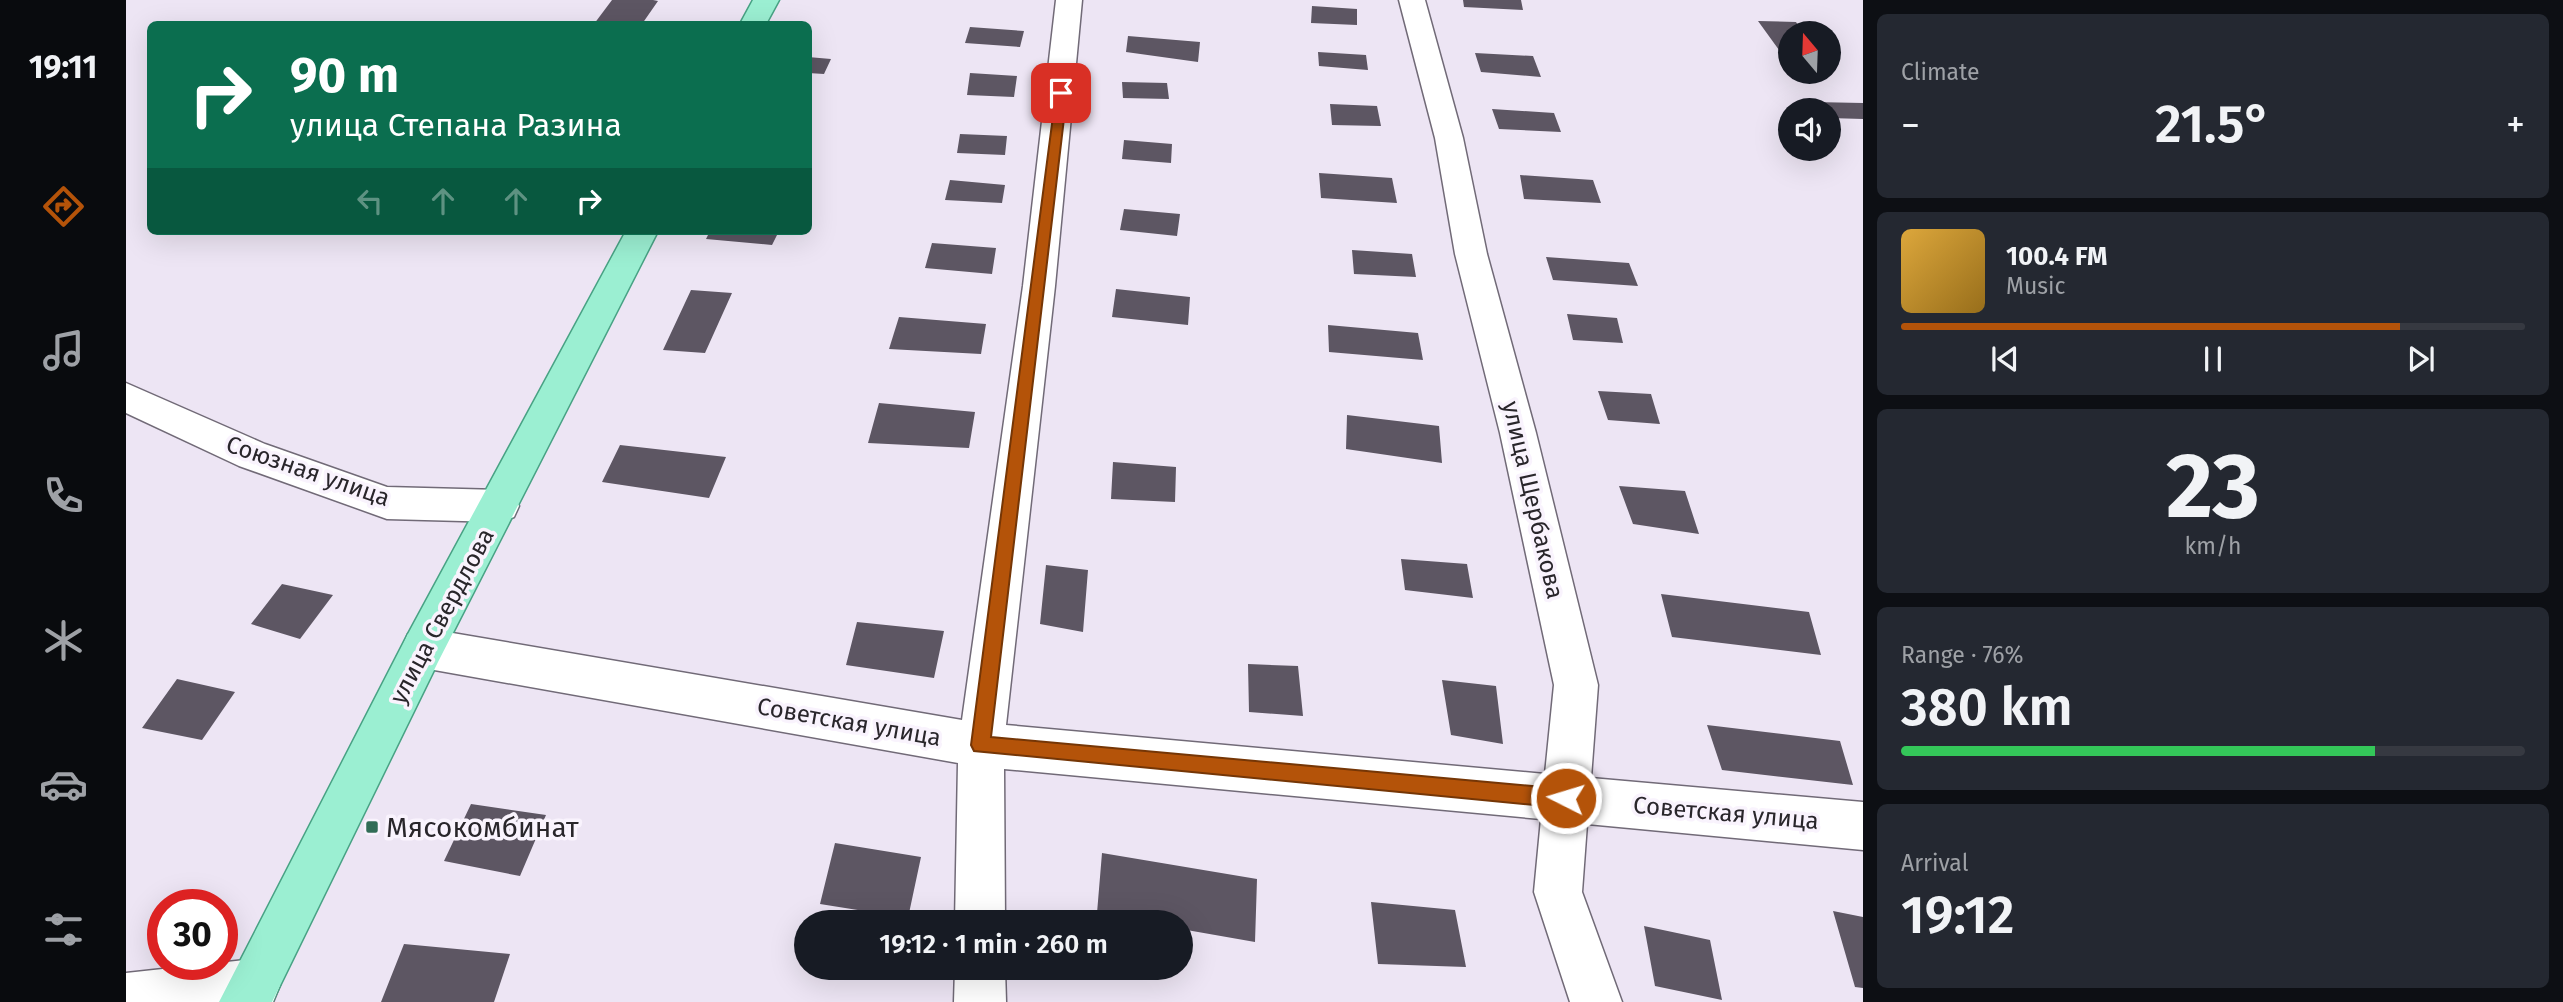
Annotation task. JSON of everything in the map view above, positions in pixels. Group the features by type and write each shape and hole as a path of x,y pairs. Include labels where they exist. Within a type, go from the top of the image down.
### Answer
{"main road":[{"path":"755,21 766,0"},
{"name":"улица Свердлова","path":"249,994 423,648 500,506 640,235"}],"street":[{"path":"980,910 981,745 1044,247 1069,0"},
{"name":"улица Щербакова","path":"1412,0 1449,138 1471,254 1518,433 1576,685 1558,892 1596,1002"},
{"name":"Союзная улица","path":"126,397 251,455 387,503 500,506"},
{"name":"Советская улица","path":"423,648 981,745 1863,826"},
{"path":"980,980 980,1002"},
{"path":"126,999 249,994"}],"building":[{"path":"612,0 658,1 644,21 596,21"},
{"path":"1463,0 1521,0 1523,10 1464,7"},
{"path":"1312,6 1357,9 1357,25 1311,23"},
{"path":"1758,21 1778,22 1778,49"},
{"path":"970,27 1024,31 1020,47 965,43"},
{"path":"1128,36 1200,42 1198,62 1126,52"},
{"path":"1318,52 1366,55 1368,70 1319,66"},
{"path":"1475,53 1533,56 1541,77 1481,72"},
{"path":"812,57 831,59 824,74 812,73"},
{"path":"970,73 1017,76 1014,97 967,95"},
{"path":"1122,82 1167,83 1169,99 1123,98"},
{"path":"1841,103 1863,103 1863,119 1841,118"},
{"path":"1330,104 1377,106 1381,126 1332,125"},
{"path":"1492,109 1554,113 1561,132 1499,129"},
{"path":"960,134 1007,136 1005,155 957,153"},
{"path":"1124,140 1172,144 1171,163 1122,159"},
{"path":"1319,173 1392,178 1397,203 1321,198"},
{"path":"1520,175 1593,180 1601,203 1524,199"},
{"path":"950,180 1005,185 1002,203 945,200"},
{"path":"1124,209 1180,214 1177,236 1120,230"},
{"path":"708,235 777,235 772,245 706,239"},
{"path":"932,243 996,248 992,274 925,268"},
{"path":"1352,250 1412,254 1416,277 1354,274"},
{"path":"1546,257 1629,263 1638,286 1553,280"},
{"path":"1116,289 1190,297 1188,325 1112,317"},
{"path":"691,290 732,293 705,353 663,350"},
{"path":"1567,314 1617,318 1623,343 1573,340"},
{"path":"899,317 986,324 981,354 889,349"},
{"path":"1328,325 1418,333 1423,360 1329,352"},
{"path":"1598,391 1651,394 1660,424 1608,420"},
{"path":"879,403 975,412 969,448 868,443"},
{"path":"1347,415 1439,426 1442,463 1346,449"},
{"path":"620,445 726,457 709,498 602,482"},
{"path":"1113,462 1176,467 1175,502 1111,499"},
{"path":"1619,486 1685,491 1699,534 1633,524"},
{"path":"1401,559 1467,564 1473,598 1405,590"},
{"path":"1046,565 1088,570 1083,632 1040,624"},
{"path":"282,584 333,595 300,639 251,624"},
{"path":"1661,594 1809,612 1821,655 1672,637"},
{"path":"857,622 944,631 934,678 846,665"},
{"path":"1248,664 1298,666 1303,716 1249,712"},
{"path":"177,679 235,692 202,740 142,728"},
{"path":"1442,680 1496,686 1503,744 1451,735"},
{"path":"1707,725 1840,741 1853,785 1722,770"},
{"path":"471,804 546,815 520,876 444,861"},
{"path":"835,843 921,857 910,910 858,910 820,904"},
{"path":"1102,853 1257,879 1255,942 1193,931 1193,910 1097,910"},
{"path":"1371,902 1455,910 1466,967 1378,964"},
{"path":"1833,911 1863,917 1863,988 1855,987"},
{"path":"1644,926 1710,940 1722,1000 1655,986"},
{"path":"404,944 510,954 494,1002 381,1002"}],"place":[{"name":"Мясокомбинат","path":"372,827"}],"route":[{"path":"1061,93 1031,357 981,745 1566,798"}]}
